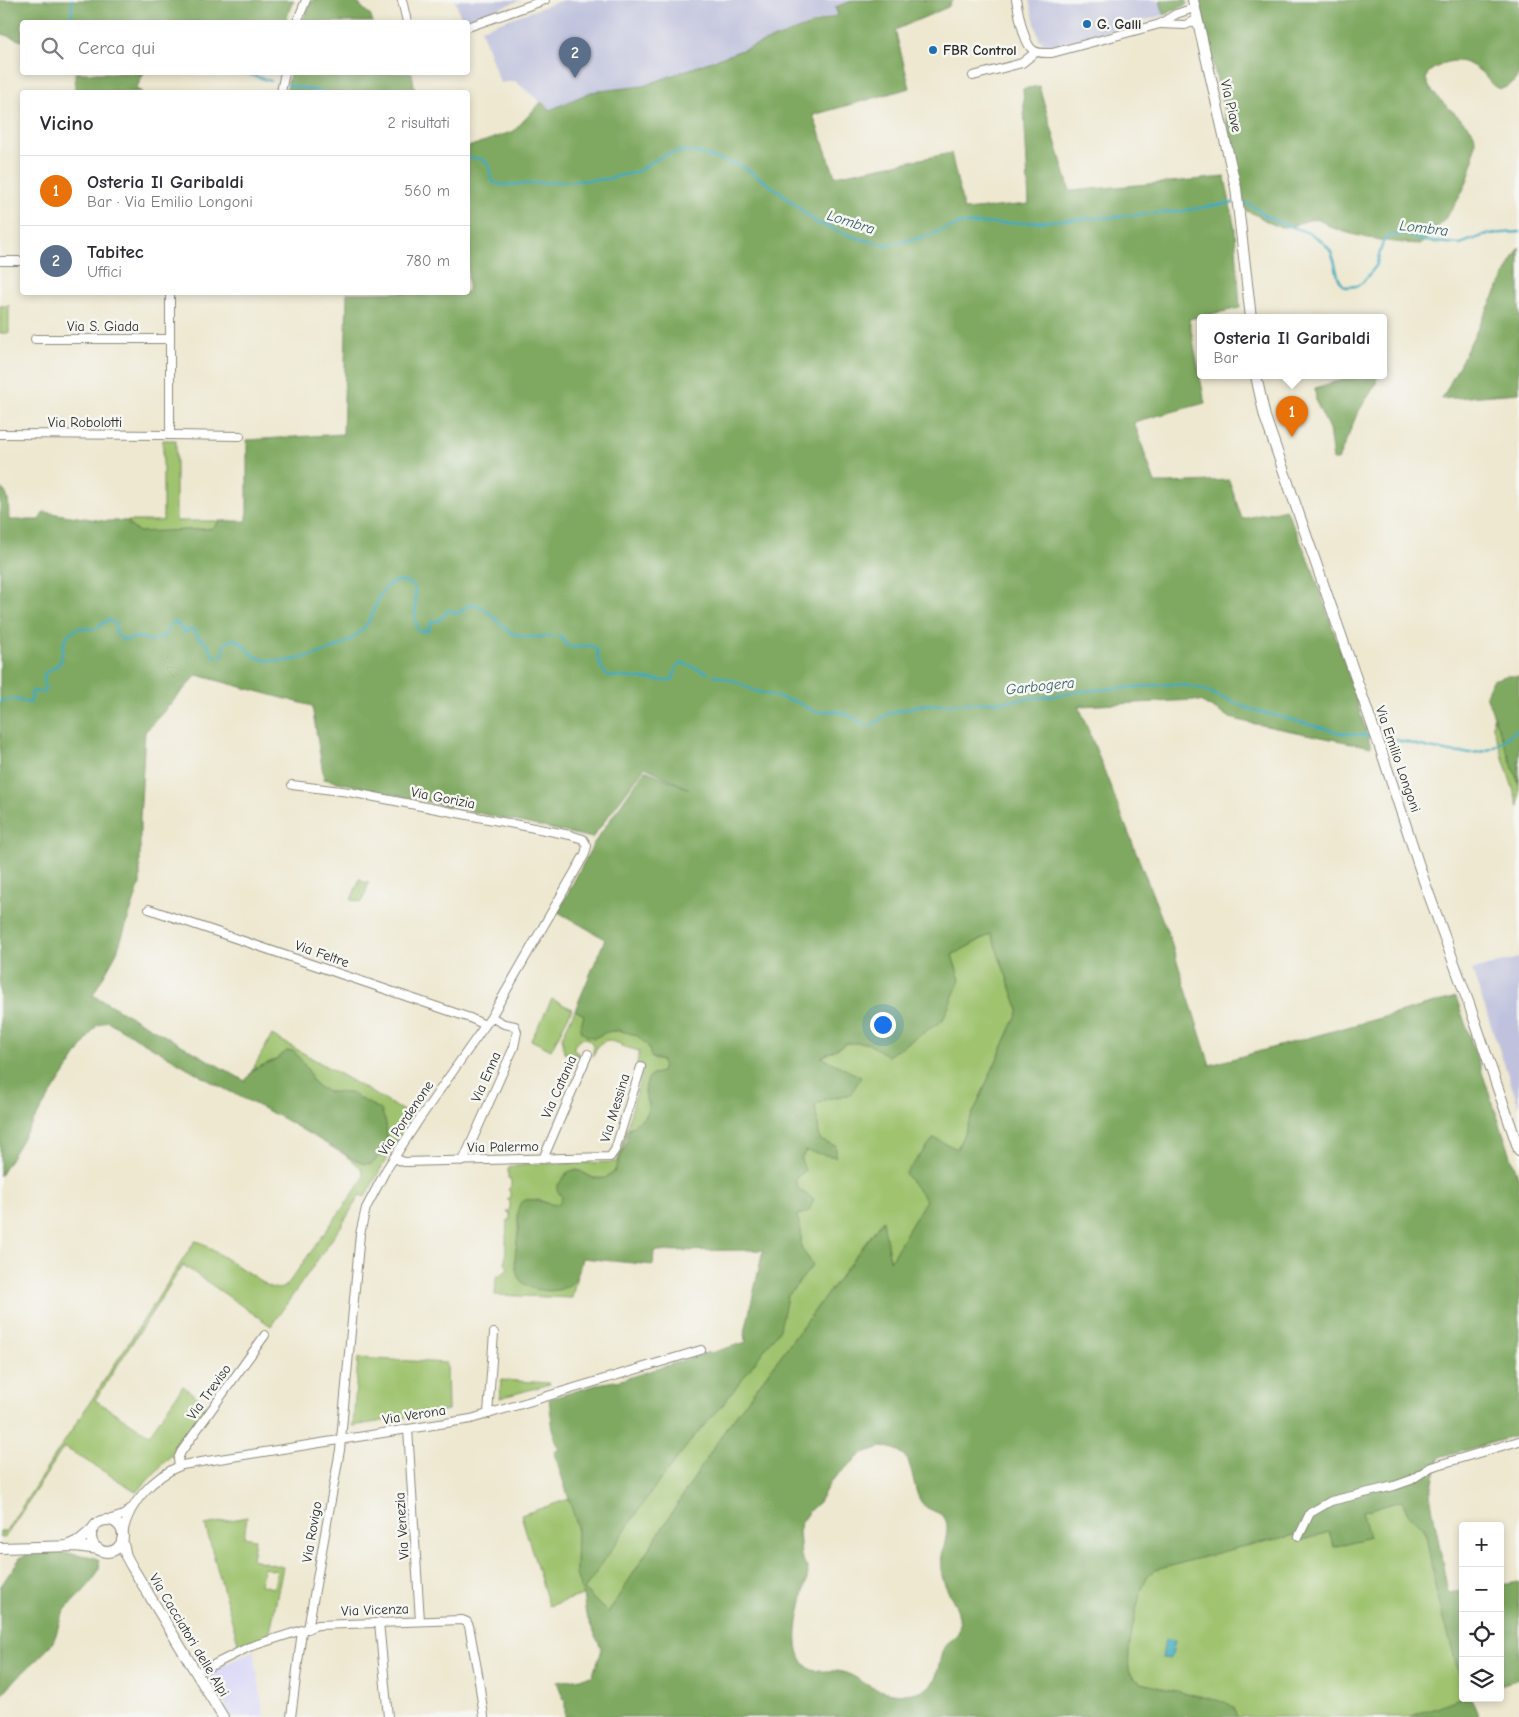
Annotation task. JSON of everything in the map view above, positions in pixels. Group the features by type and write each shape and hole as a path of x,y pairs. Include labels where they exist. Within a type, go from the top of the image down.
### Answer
{"street":[{"path":"298,20 306,0"},
{"path":"402,0 407,20"},
{"path":"470,26 545,0"},
{"path":"1016,0 1027,42 1036,52 1052,53 1160,24 1194,4"},
{"name":"Via Piave","path":"1194,4 1241,219 1251,314"},
{"path":"1160,24 1185,25 1197,20"},
{"path":"972,76 1022,63 1036,52"},
{"path":"281,90 284,75"},
{"path":"0,261 20,261"},
{"path":"170,295 170,435"},
{"name":"Via S. Giada","path":"35,338 170,339"},
{"name":"Via Emilio Longoni","path":"1257,379 1265,417 1424,881 1519,1150"},
{"name":"Via Robolotti","path":"0,434 240,436"},
{"name":"Via Gorizia","path":"292,786 349,792 570,835 580,838 586,843"},
{"name":"Via Pordenone","path":"340,1440 346,1396 361,1226 370,1201 394,1158 491,1017 585,854 586,843"},
{"name":"Via Feltre","path":"149,909 473,1019 485,1025"},
{"name":"Via Enna","path":"463,1161 514,1046 517,1033 515,1026 504,1024 491,1017"},
{"name":"Via Catania","path":"543,1159 588,1054"},
{"name":"Via Messina","path":"612,1156 641,1067"},
{"name":"Via Palermo","path":"394,1158 402,1162 607,1158 612,1156"},
{"path":"488,1414 494,1332"},
{"name":"Via Treviso","path":"179,1466 178,1459 182,1452 265,1335"},
{"name":"Via Verona","path":"122,1538 127,1519 137,1503 155,1481 179,1466 471,1419 701,1350"},
{"name":"Via Venezia","path":"408,1429 420,1621"},
{"name":"Via Rovigo","path":"291,1717 305,1630 340,1450 340,1440"},
{"path":"1299,1536 1310,1513 1331,1501 1394,1486 1411,1480 1431,1468 1519,1441"},
{"name":"Via Verona","path":"108,1520 124,1515 137,1503"},
{"path":"64,1547 80,1540 100,1522 108,1520"},
{"name":"Via Cacciatori delle Alpi","path":"108,1520 119,1525 126,1556 223,1717"},
{"path":"94,1528 92,1540 103,1550"},
{"path":"0,1548 84,1547 103,1550 117,1548 122,1538"},
{"name":"Via Cacciatori delle Alpi","path":"103,1550 120,1556 132,1567"},
{"name":"Via Vicenza","path":"196,1673 249,1647 323,1624 462,1620 468,1624 477,1666 484,1717"},
{"path":"379,1622 388,1717"}],"shaded area":[{"path":"455,0 521,0 465,20 462,20"},
{"path":"563,0 855,0 836,6 838,14 643,86 591,92 550,110 515,81 500,83 481,29"},
{"name":"G. Galli","path":"1029,0 1160,0 1164,15 1048,47 1039,39"},
{"path":"1519,958 1519,1107 1472,970"},
{"path":"254,1650 264,1717 232,1717 209,1679 211,1672"}],"green space":[{"path":"0,0 294,0 286,20 20,20 20,40 0,33"},
{"path":"312,0 355,0 370,15 372,20 303,20"},
{"path":"855,0 953,0 948,7 895,30 910,88 813,115 835,176 951,153 964,210 1029,204 1023,89 1039,86 1070,191 1225,177 1235,230 1240,308 1212,314 1197,314 1197,317 1189,319 1197,361 1197,379 1200,379 1205,403 1134,422 1155,483 1229,480 1242,519 1286,509 1311,565 1371,747 1230,718 1202,702 1194,700 1079,706 1170,939 1210,1065 1456,997 1519,1179 1519,1435 1439,1458 1430,1495 1448,1593 1459,1592 1459,1673 1436,1590 1426,1535 1423,1528 1409,1515 1402,1501 1362,1511 1369,1537 1334,1547 1329,1532 1303,1540 1295,1535 1232,1549 1156,1570 1148,1576 1140,1595 1133,1622 1129,1650 1130,1674 1141,1683 1225,1702 1235,1709 1238,1717 565,1717 565,1702 557,1682 592,1676 601,1653 601,1648 586,1615 583,1595 576,1574 577,1525 554,1452 559,1450 554,1438 549,1399 603,1383 621,1380 746,1342 745,1332 763,1250 654,1251 653,1265 582,1258 574,1281 567,1287 551,1291 528,1286 522,1282 516,1271 515,1259 520,1203 526,1200 551,1204 560,1202 562,1197 557,1191 557,1186 568,1172 573,1170 580,1171 592,1178 605,1178 614,1172 625,1147 630,1128 645,1118 648,1111 649,1102 645,1094 648,1078 653,1074 661,1072 663,1066 662,1061 651,1057 648,1046 636,1035 618,1030 607,1032 594,1038 585,1035 580,1028 584,1015 575,1010 605,939 558,912 594,843 645,770 689,789 645,767 592,838 324,779 312,706 197,675 145,732 140,819 140,884 117,952 93,995 245,1081 254,1069 275,1060 287,1051 294,1051 308,1070 313,1082 320,1088 329,1092 350,1093 381,1110 386,1123 387,1139 382,1153 371,1164 362,1163 349,1157 282,1118 215,1084 107,1021 98,1025 93,1030 0,1176 0,487 6,494 9,506 9,520 39,520 44,512 104,521 128,521 130,526 139,532 210,529 216,526 219,521 247,521 247,440 343,434 347,295 470,295 470,146 514,131 541,102 550,110 591,92 643,86 838,15 835,7","holes":["991,934 1019,1010 957,1149 934,1138 905,1174 926,1200 890,1261 883,1220 725,1430 608,1613 584,1590 654,1488 696,1434 721,1407 780,1329 787,1297 813,1265 801,1248 801,1231 797,1216 809,1211 814,1199 798,1189 795,1179 805,1171 801,1159 806,1151 836,1157 836,1146 820,1140 815,1106 827,1099 851,1094 861,1077 821,1057 847,1043 867,1043 888,1056 943,1020 960,980 952,955","882,1447 894,1449 902,1454 911,1468 915,1486 922,1503 942,1515 946,1521 947,1531 941,1560 942,1574 958,1611 959,1618 959,1631 943,1650 934,1681 925,1689 904,1694 878,1690 842,1672 812,1670 803,1662 798,1651 797,1639 800,1610 808,1573 801,1556 799,1531 802,1521 819,1502 831,1481 863,1453"]},
{"path":"1160,0 1186,0 1187,4 1164,15"},
{"path":"1199,0 1519,0 1519,72 1511,84 1504,88 1497,88 1477,69 1461,61 1443,64 1427,75 1430,89 1469,127 1475,136 1469,177 1449,214 1431,235 1421,244 1387,241 1343,232 1314,219 1282,227 1246,211"},
{"path":"75,75 143,75 136,89 138,90 75,90"},
{"path":"290,75 412,75 415,90 286,90"},
{"path":"1519,247 1519,393 1442,399"},
{"path":"0,306 9,306 9,333 0,333"},
{"path":"1344,379 1377,379 1376,384 1357,414 1338,460 1333,460 1329,429 1316,402 1315,388"},
{"path":"163,440 176,440 176,521 219,521 213,528 145,533 134,530 129,524 128,521 163,521"},
{"path":"1506,676 1519,676 1519,784 1486,695 1492,680"},
{"path":"1493,717 1519,784 1519,807 1493,727"},
{"path":"360,878 364,882 369,883 362,902 351,900"},
{"path":"991,934 1019,1010 957,1149 890,1261 882,1221 725,1430 608,1613 584,1590 654,1488 696,1434 721,1407 779,1330 787,1297 813,1265 801,1248 801,1231 796,1215 798,1189 795,1179 801,1159 806,1151 820,1141 815,1106 827,1099 851,1094 821,1058 847,1043 867,1043 960,980 952,955"},
{"path":"552,999 572,1009 551,1050 531,1040"},
{"path":"575,1010 584,1015 580,1030 585,1035 618,1031 634,1034 647,1044 653,1059 662,1061 663,1066 661,1072 651,1077 647,1082 645,1094 649,1105 648,1112 634,1123 627,1132 617,1169 613,1174 607,1178 596,1179 578,1170 574,1170 568,1173 560,1183 561,1202 553,1205 539,1200 526,1200 518,1216 515,1259 519,1279 539,1289 552,1291 567,1286 577,1275 572,1298 495,1295 496,1277 508,1268 505,1263 507,1221 510,1220 510,1213 507,1212 510,1209 510,1202 507,1199 510,1198 510,1191 508,1190 511,1186 511,1180 508,1178 508,1169 510,1166 522,1166 523,1164 617,1162 643,1069 642,1064 637,1065 639,1051 607,1040 599,1044 592,1057 593,1046 585,1038 580,1039 574,1046 574,1049 581,1056 564,1053 562,1037"},
{"path":"272,1035 414,1117 391,1151 365,1197 360,1195 342,1225 271,1326 183,1265 95,1400 149,1435 183,1386 205,1403 205,1410 174,1452 137,1492 64,1447 6,1536 0,1538 0,1531 6,1531 195,1241 200,1242 270,1287 283,1288 362,1181 363,1172 361,1169 344,1154 362,1163 371,1164 383,1152 386,1138 378,1108 367,1104 350,1093 329,1092 320,1088 313,1082 308,1070 294,1051 287,1051 275,1060 254,1069 249,1076"},
{"path":"358,1358 447,1363 448,1410 353,1426"},
{"path":"501,1380 550,1383 550,1384 500,1398"},
{"path":"569,1499 577,1525 576,1574 583,1595 549,1606 521,1515"},
{"path":"1402,1501 1408,1512 1424,1530 1436,1590 1459,1673 1459,1698 1409,1717 1238,1717 1235,1709 1141,1683 1130,1674 1129,1650 1134,1622 1140,1595 1151,1573 1232,1549 1295,1535 1303,1540 1329,1532 1334,1547 1369,1537 1362,1511"},
{"path":"247,1517 244,1537 255,1539 252,1559 283,1567 269,1637 239,1646 205,1525","holes":["264,1568 277,1571 274,1588 260,1585"]},
{"path":"32,1552 67,1553 87,1556 99,1560 99,1566 93,1580 63,1613 51,1645 0,1698 0,1587 20,1558"},
{"path":"1519,1582 1519,1679 1504,1684 1504,1612 1504,1584"},
{"path":"1459,1698 1459,1702 1473,1702 1479,1717 1409,1717"}],"water":[{"path":"1165,1639 1175,1641 1171,1659 1162,1658"}],"waterway":[{"name":"Lombra","path":"71,20 72,0"},
{"name":"Lombra","path":"251,75 271,81"},
{"name":"Lombra","path":"288,85 314,90"},
{"name":"Lombra","path":"470,157 485,161 489,167 492,180 506,185 607,179 636,172 664,155 683,151 694,152 742,166 780,192 817,223 854,237 886,245 920,238 960,224 1019,223 1113,217 1182,211 1234,203"},
{"name":"Lombra","path":"1245,203 1252,205 1268,217 1308,233 1323,242 1332,254 1340,280 1346,287 1362,283 1376,266 1383,242 1390,235 1404,234 1422,241 1460,244 1488,234 1519,232"},
{"name":"Garbogera","path":"0,701 13,699 29,703 32,700 31,694 33,691 43,693 45,689 44,675 59,664 67,636 76,629 95,629 110,620 115,623 116,634 123,640 139,637 152,641 165,636 170,624 174,622 180,626 184,633 190,629 194,630 199,638 207,643 213,655 217,658 223,655 225,643 234,639 258,658 280,661 294,660 333,649 355,637 367,624 387,586 393,582 400,581 414,586 416,622 419,631 428,631 431,622 440,620 448,610 458,614 462,609 470,605 476,605 489,612 512,633 527,637 552,636"},
{"name":"Garbogera","path":"557,636 562,638 570,647 592,646 597,650 600,665 609,676 667,681 673,679 677,666 683,663 708,673"},
{"name":"Garbogera","path":"714,675 737,682 755,691 797,702 815,712 831,711 844,713 868,726 873,725 888,714 920,705 997,702 1081,691 1175,684 1196,687 1250,709 1342,733 1373,736"},
{"name":"Garbogera","path":"1387,738 1439,750 1466,753 1490,749 1519,730"}],"place":[{"name":"G. Galli","path":"1087,24"},
{"name":"FBR Control","path":"933,50"},
{"name":"Tabitec","path":"575,78"},
{"name":"Osteria Il Garibaldi","path":"1292,437"}]}
